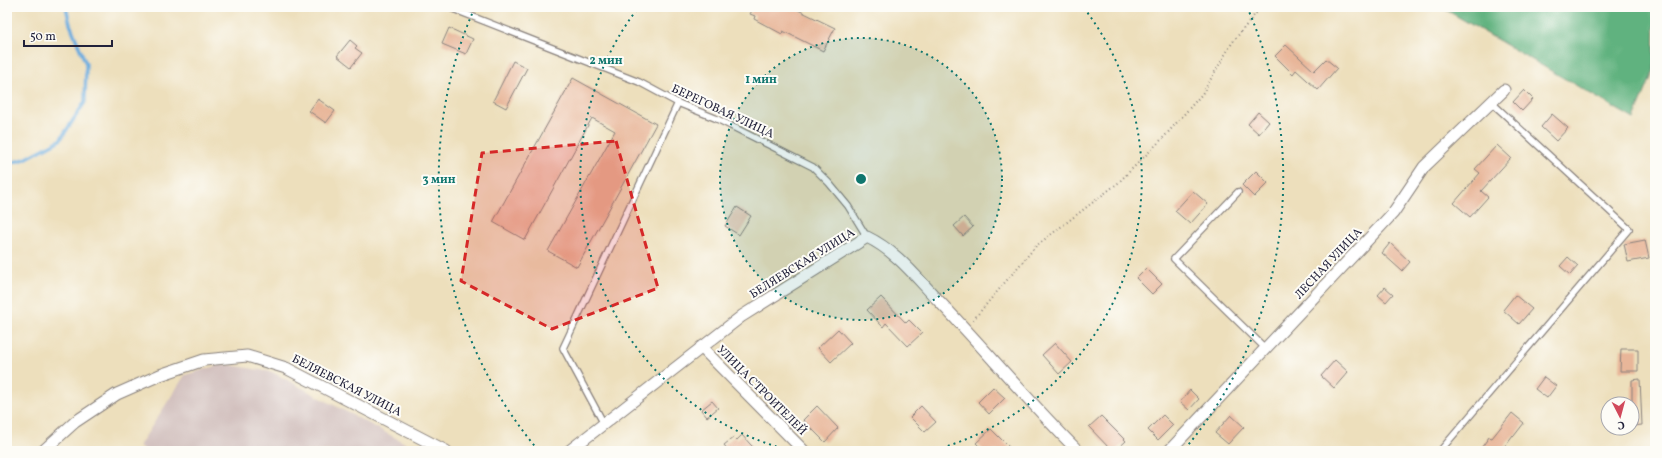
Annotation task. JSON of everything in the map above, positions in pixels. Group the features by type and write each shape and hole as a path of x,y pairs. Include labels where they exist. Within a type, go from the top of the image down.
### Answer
{"street":[{"name":"ЛЕСНАЯ УЛИЦА","path":"1168,451 1393,213 1424,167 1504,90"},
{"name":"БЕЛЯЕВСКАЯ УЛИЦА","path":"569,451 742,316 867,237 880,243 895,255 966,329 1046,420 1078,451"},
{"name":"УЛИЦА СТРОИТЕЛЕЙ","path":"701,347 804,451"},
{"name":"БЕЛЯЕВСКАЯ УЛИЦА","path":"43,451 75,422 117,394 160,375 204,360 247,356 286,368 446,451"}],"lane":[{"name":"БЕРЕГОВАЯ УЛИЦА","path":"448,7 541,42 580,60 605,68 639,82 678,103 715,118 813,166 848,206 867,237"},
{"path":"1440,451 1629,229 1491,102"},
{"path":"604,424 563,348 678,103"},
{"path":"1238,192 1174,259 1265,348"}],"path":[{"path":"966,329 1036,246 1118,183 1164,137 1202,94 1232,43 1261,7"}],"highlighted area":[{"path":"616,141 658,288 552,329 461,281 482,153"}],"shaded area":[{"path":"224,364 272,372 420,451 146,451 139,446 185,375"}],"green space":[{"path":"1441,7 1655,7 1654,70 1634,119"}],"building":[{"path":"754,7 800,7 798,10 835,28 823,51 783,31 782,34 754,19 755,16 750,14"},
{"path":"449,28 473,39 466,54 442,44"},
{"path":"350,40 357,46 355,48 362,53 351,67 337,56"},
{"path":"1286,45 1314,71 1326,59 1337,68 1318,90 1296,70 1293,74 1275,56"},
{"path":"513,61 527,68 506,108 493,101"},
{"path":"573,78 656,124 577,267 548,251 615,131 592,118 525,240 493,222"},
{"path":"1524,90 1533,99 1522,111 1513,102"},
{"path":"318,99 335,111 326,123 309,111"},
{"path":"1258,112 1269,122 1259,134 1248,124"},
{"path":"1552,114 1568,128 1556,141 1541,127"},
{"path":"1497,145 1511,158 1481,191 1488,197 1470,217 1454,203 1480,173 1475,169"},
{"path":"1256,171 1268,183 1254,197 1242,185"},
{"path":"1193,191 1208,204 1190,224 1175,211"},
{"path":"737,207 751,216 739,235 725,226"},
{"path":"964,217 973,227 963,236 954,226"},
{"path":"1645,240 1649,258 1628,262 1624,244"},
{"path":"1390,243 1410,262 1402,271 1382,253"},
{"path":"1568,257 1578,266 1570,275 1560,266"},
{"path":"1146,268 1162,284 1152,294 1136,278"},
{"path":"1385,287 1393,294 1386,302 1378,295"},
{"path":"1515,295 1532,309 1519,324 1503,310"},
{"path":"881,297 906,323 909,320 922,333 908,346 886,323 883,327 867,310"},
{"path":"838,329 851,343 831,362 818,348"},
{"path":"1055,343 1072,362 1059,374 1042,355"},
{"path":"1621,349 1638,349 1638,371 1620,371"},
{"path":"1335,360 1348,372 1334,388 1321,376"},
{"path":"1544,377 1556,386 1547,398 1535,389"},
{"path":"1640,379 1642,425 1640,425 1640,396 1632,396 1632,380"},
{"path":"993,387 1005,398 989,414 978,402"},
{"path":"1190,390 1199,399 1189,410 1180,402"},
{"path":"712,401 718,408 707,417 701,410"},
{"path":"817,406 838,428 825,442 803,420"},
{"path":"921,406 936,422 925,432 910,417"},
{"path":"1512,413 1524,423 1501,451 1479,451 1489,437 1492,438"},
{"path":"1163,415 1173,425 1158,440 1148,430"},
{"path":"1231,415 1244,427 1228,444 1215,433"},
{"path":"1101,416 1126,441 1115,451 1112,451 1089,427"},
{"path":"991,429 1013,451 984,451 976,443"},
{"path":"742,435 757,451 729,451 724,445 734,437 737,440"}],"waterway":[{"path":"7,164 25,159 60,140 85,102 86,64 70,24 66,7"}]}
